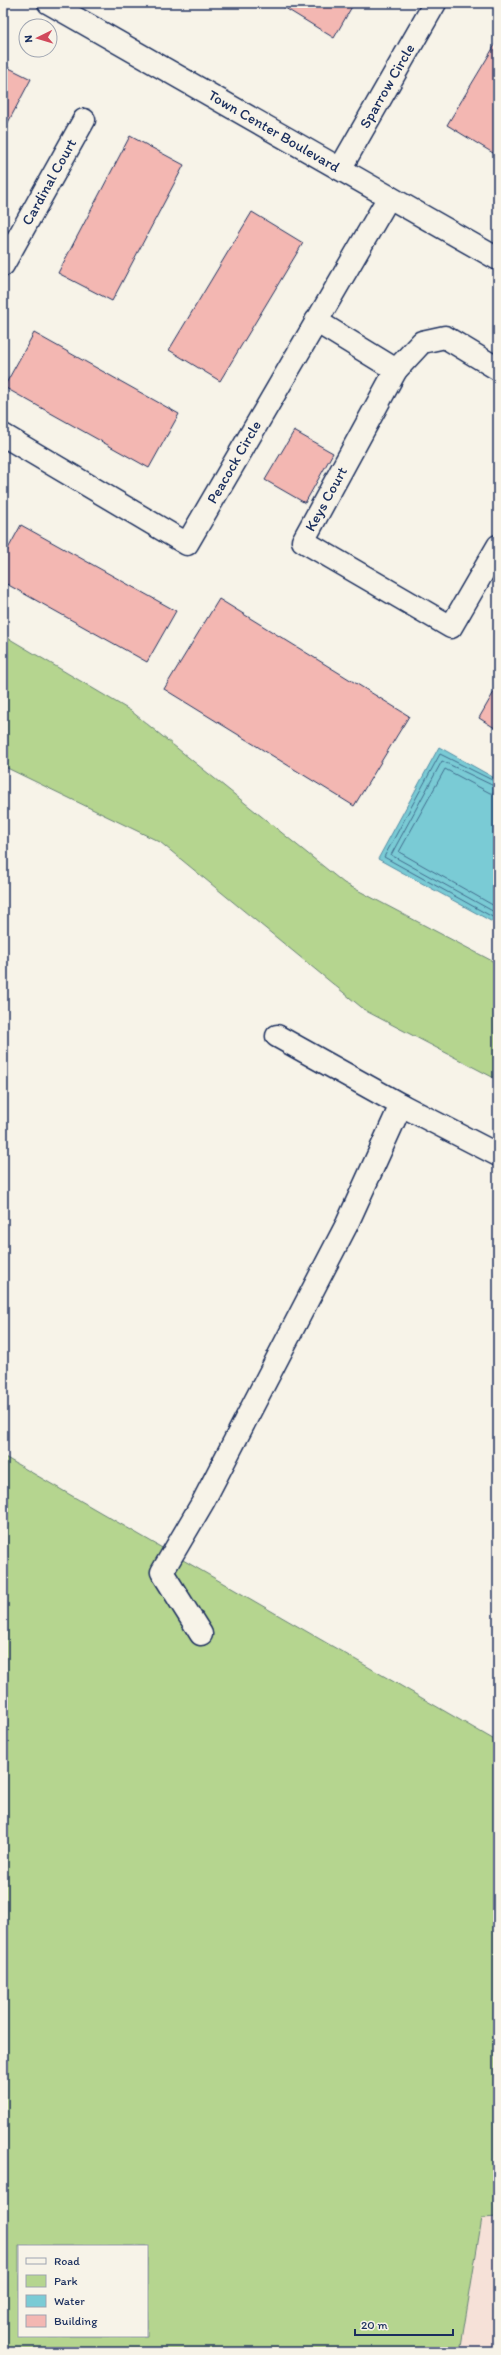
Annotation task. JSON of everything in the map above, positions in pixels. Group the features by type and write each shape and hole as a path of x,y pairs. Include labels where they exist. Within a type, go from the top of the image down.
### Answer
{"street":[{"name":"Town Center Boulevard","path":"50,3 498,259"},
{"name":"Sparrow Circle","path":"340,169 435,3"},
{"name":"Cardinal Court","path":"3,265 84,120"},
{"name":"Peacock Circle","path":"3,435 187,544 389,197"},
{"path":"316,321 396,370 422,342 445,337 498,369"},
{"name":"Keys Court","path":"396,370 303,541 451,627 498,546"},
{"path":"278,1036 401,1105 498,1155"},
{"path":"201,1634 162,1572 203,1502 347,1224 401,1105"}],"shaded area":[{"path":"498,2217 498,2352 460,2352 482,2218"}],"green space":[{"path":"3,635 131,711 344,883 498,964 498,1080 366,1011 160,842 3,766"},
{"path":"3,1456 498,1742 498,2217 482,2218 460,2352 3,2352"}],"water":[{"path":"439,747 498,780 498,925 378,859"}],"building":[{"path":"277,3 354,3 334,38"},
{"path":"498,40 498,156 447,125"},
{"path":"3,65 31,79 3,132"},
{"path":"130,136 184,165 112,301 58,273"},
{"path":"252,212 303,243 220,381 169,350"},
{"path":"34,333 179,414 149,468 4,387"},
{"path":"294,431 333,453 305,503 265,480"},
{"path":"21,525 176,611 147,662 3,582 3,558"},
{"path":"219,599 409,716 354,806 164,689"},
{"path":"498,685 498,730 479,718"}]}
